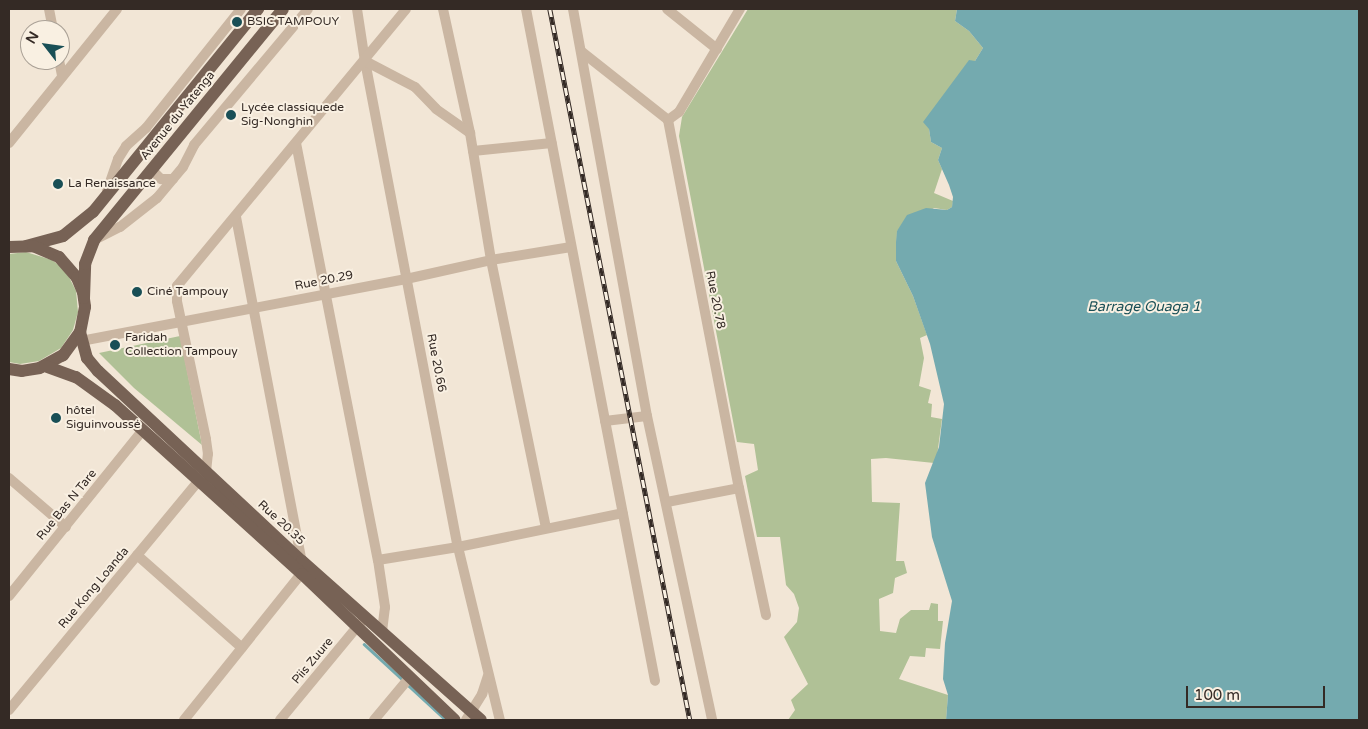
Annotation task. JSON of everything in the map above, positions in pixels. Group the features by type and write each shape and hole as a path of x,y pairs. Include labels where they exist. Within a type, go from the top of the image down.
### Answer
{"main road":[{"name":"Avenue du Yatenga","path":"26,246 62,236 75,228 103,201 258,9"},
{"name":"Avenue du Yatenga","path":"80,337 84,316 85,264 94,240 283,9"},
{"path":"9,247 26,246 47,250 64,262 77,278 84,298"},
{"path":"9,374 45,366 63,355 80,337"},
{"name":"Rue 20.35","path":"80,337 87,358 98,371 202,477 361,622 410,677 455,720"},
{"name":"Rue 20.35","path":"45,366 67,372 87,384 202,477"},
{"path":"9,369 30,370"},
{"name":"Rue 20.35","path":"361,622 382,632 473,718"}],"street":[{"path":"9,143 117,9"},
{"path":"103,201 118,159 126,146 146,128 241,9"},
{"path":"94,240 120,227 157,198 183,166 194,145 308,9"},
{"name":"Rue 20.66","path":"358,9 365,61 458,547 488,676 496,697 500,720"},
{"path":"202,477 208,454 181,321 177,286 365,61 406,9"},
{"path":"443,9 470,133 491,260 546,527"},
{"path":"526,9 655,681"},
{"path":"573,9 582,52 592,124 647,416 667,502 712,720"},
{"path":"667,9 717,49"},
{"path":"582,52 668,120 679,112 740,9"},
{"path":"365,61 415,87 436,109 470,133"},
{"path":"61,70 62,75"},
{"name":"Rue 20.78","path":"668,120 739,488 766,615"},
{"path":"296,143 378,560 385,606 382,632"},
{"path":"473,151 552,143"},
{"path":"152,170 161,179 173,179"},
{"path":"184,720 242,648 302,568 236,217"},
{"name":"Rue 20.29","path":"80,337 181,321 491,260 571,247"},
{"path":"605,421 647,416"},
{"name":"Rue Bas N Tare","path":"9,596 143,430"},
{"name":"Rue Kong Loanda","path":"9,710 202,477"},
{"path":"9,480 66,527"},
{"path":"667,502 739,488"},
{"path":"378,560 458,547 546,527 623,513"},
{"path":"137,555 242,648"},
{"name":"Piis Zuure","path":"280,720 361,622"},
{"path":"473,718 488,676"},
{"path":"374,720 410,677"}],"green space":[{"path":"748,9 957,9 955,21 969,31 983,48 975,61 969,61 943,98 929,129 931,142 942,148 938,160 942,169 934,193 953,201 952,207 947,210 934,208 897,231 896,261 913,296 927,335 920,338 924,358 919,386 931,390 928,403 932,404 931,417 942,419 937,456 934,463 886,458 871,459 872,502 900,503 896,561 904,561 907,573 895,578 893,593 879,599 880,631 896,633 900,619 911,610 929,610 931,603 938,604 938,621 943,621 940,649 926,648 925,657 910,656 899,679 948,695 946,720 788,720 795,710 791,700 808,684 784,637 797,622 799,608 794,594 786,585 780,537 757,537 745,476 758,470 754,444 737,442 679,136 682,117"},
{"path":"26,252 52,260 60,266 69,277 76,291 78,312 73,330 61,348 39,361 20,364 9,362 9,254"},
{"path":"180,336 202,445 134,388 99,353"}],"water":[{"name":"Barrage Ouaga 1","path":"957,9 1359,9 1359,720 946,720 948,695 943,679 945,643 952,601 932,537 925,483 939,447 944,404 930,344 913,296 896,261 896,242 897,231 907,215 926,208 947,210 952,207 953,197 938,160 942,148 931,142 929,129 923,122 969,60 975,61 983,48 969,31 955,21"}],"waterway":[{"path":"364,644 403,680"},
{"path":"407,684 446,720"}],"railway":[{"path":"550,9 690,720"}],"place":[{"name":"BSIC TAMPOUY","path":"237,22"},
{"name":"Lycée classiquede Sig-Nonghin","path":"231,115"},
{"name":"La Renaissance","path":"58,184"},
{"name":"Ciné Tampouy","path":"137,292"},
{"name":"Faridah Collection Tampouy","path":"115,345"},
{"name":"hôtel Siguinvoussé","path":"56,418"}]}
